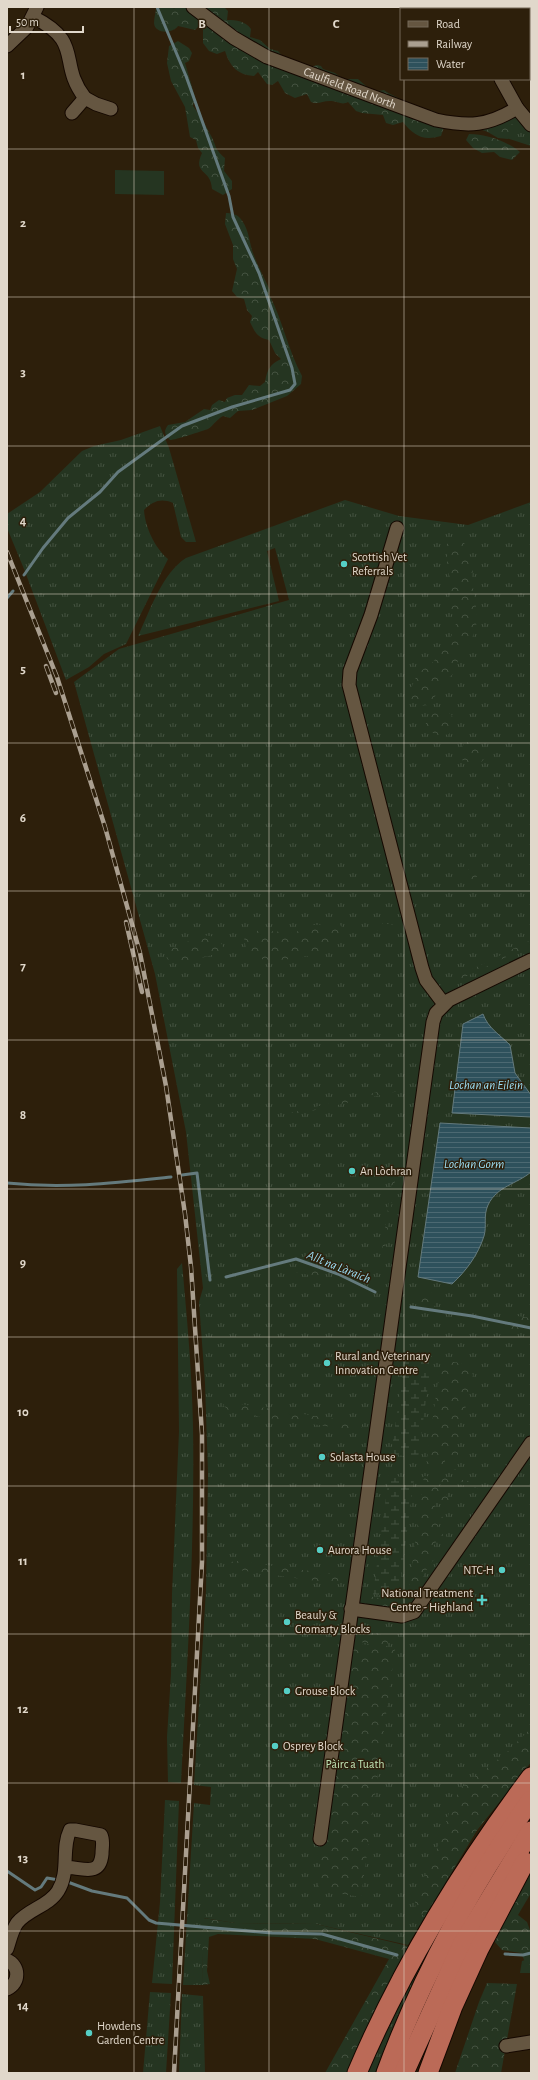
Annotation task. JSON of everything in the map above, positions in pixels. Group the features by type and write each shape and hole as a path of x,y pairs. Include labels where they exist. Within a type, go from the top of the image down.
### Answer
{"highway":[{"path":"357,2073 376,2028 435,1918 486,1839 531,1777"},
{"path":"386,2073 398,2040 446,1938 504,1839 531,1800"},
{"path":"404,2073 462,1945 531,1831"},
{"path":"428,2073 453,2006 479,1949 531,1851"}],"street":[{"name":"Caulfield Road North","path":"193,7 234,38 267,57 436,120 456,124 482,124 503,117 517,108"},
{"path":"7,46 18,38 35,12 58,32 66,43 74,81 85,98 96,104 111,109"},
{"path":"502,80 517,108 531,125"},
{"path":"72,113 85,98"},
{"path":"396,528 371,615 350,672 350,685 422,968 426,980 444,1004"},
{"path":"320,1839 350,1609 433,1022 436,1013 444,1004 460,994 531,960"},
{"path":"350,1609 402,1616 414,1612 531,1443"},
{"path":"7,1949 17,1923 54,1897 63,1876"},
{"path":"7,1960 16,1968 23,1980 7,1990"},
{"path":"506,2046 531,2042"}],"green space":[{"path":"156,7 173,7 174,9 175,7 201,7 203,9 204,7 224,7 228,11 227,20 246,24 251,29 250,37 260,40 270,49 278,51 286,60 311,67 317,65 321,66 323,69 335,73 343,79 358,79 373,90 384,90 399,98 403,102 402,113 404,115 427,109 441,115 444,127 441,136 429,138 419,136 411,131 403,122 393,125 386,123 383,115 356,111 348,102 343,103 327,101 313,103 307,94 295,98 285,93 278,81 272,85 267,84 258,72 254,76 239,72 229,62 225,51 217,54 209,51 203,43 203,30 199,26 195,30 178,26 173,30 165,32 158,30 154,23"},
{"path":"178,41 189,48 192,53 189,61 185,63 195,97 193,106 204,123 217,149 225,158 224,171 232,181 232,189 223,195 212,189 209,178 199,165 202,153 198,148 196,140 190,137 185,107 171,81 167,63 169,46"},
{"path":"514,116 519,117 531,129 531,146 473,127"},
{"path":"507,120 513,126 513,134 508,139 498,138 486,131 490,126"},
{"path":"469,134 482,135 496,139 520,152 512,160 500,157 494,152 482,153 473,148 466,140"},
{"path":"115,170 164,171 164,195 115,194"},
{"path":"226,213 237,216 245,225 252,250 270,290 269,294 302,376 301,384 287,396 252,410 238,411 230,418 223,416 208,429 170,440 165,433 168,425 185,422 204,409 210,410 212,405 219,400 225,402 227,398 235,395 242,395 249,385 260,386 265,382 270,368 274,363 281,359 275,353 269,340 262,338 255,332 250,322 252,316 247,310 244,299 237,297 232,291 237,269 233,259 233,245 225,224"},
{"path":"160,426 169,448 196,542 186,542 181,537 173,503 169,501 157,501 144,510 146,523 152,537 159,549 168,559 126,644 104,654 89,667 66,680 7,528 7,514 40,492 82,451 94,446 121,440"},
{"path":"345,500 399,516 468,525 531,502 531,1762 477,1830 408,1945 316,1924 235,1923 204,1918 202,1985 183,1985 194,1803 210,1805 211,1787 194,1785 206,1590 208,1474 205,1383 199,1302 203,1288 186,1132 155,974 74,682 119,649 289,600 275,548 267,551 279,601 138,636 163,583 170,573 186,558"},
{"path":"461,537 469,552 473,567 472,581 477,613 476,628 470,643 462,651 452,675 442,683 431,704 420,705 415,703 410,697 417,674 433,662 449,642 457,621 449,605 451,581 447,567 446,545 452,539"},
{"path":"437,708 451,714 455,722 449,734 439,736 426,729 428,717 431,712"},
{"path":"473,741 482,748 485,757 479,766 469,766 459,757 464,743"},
{"path":"503,782 507,784 509,788 507,792 503,794 499,792 497,788 499,784"},
{"path":"473,869 476,870 476,880 469,881 466,880 465,873 466,870"},
{"path":"383,923 390,923 394,927 390,933 383,933 377,930"},
{"path":"339,924 347,932 332,948 305,957 280,960 259,959 250,954 245,945 244,937 259,930 293,933 314,925"},
{"path":"203,935 216,937 223,946 220,952 202,958 169,962 164,952"},
{"path":"531,940 531,945 446,986 443,985 444,983"},
{"path":"407,1085 407,1089 289,1116 286,1114"},
{"path":"394,1167 397,1167 384,1255 381,1257"},
{"path":"182,1263 192,1385 193,1515 181,1783 168,1782 167,1737 171,1674 172,1594 179,1431 177,1269"},
{"path":"301,1266 317,1270 321,1275 314,1276 296,1272 296,1268"},
{"path":"426,1291 433,1294 436,1301 433,1308 426,1311 419,1308 416,1301 419,1294"},
{"path":"517,1316 531,1318 531,1334 506,1329 504,1326"},
{"path":"406,1352 432,1356 418,1458 391,1454"},
{"path":"441,1360 467,1364 473,1375 467,1396 464,1419 457,1426 464,1435 455,1443 458,1450 458,1455 445,1460 445,1464 456,1466 457,1470 426,1466"},
{"path":"228,1402 354,1422 362,1424 361,1431 239,1414 229,1411 223,1405"},
{"path":"389,1475 414,1479 398,1599 373,1594"},
{"path":"424,1476 466,1481 480,1485 484,1489 451,1483 440,1483 439,1486 446,1489 447,1496 451,1499 450,1506 444,1506 440,1501 435,1502 435,1508 444,1519 434,1530 434,1535 446,1534 447,1542 442,1547 440,1543 436,1542 433,1547 439,1554 429,1565 415,1592 407,1603"},
{"path":"238,1561 339,1575 338,1584 231,1569 231,1562"},
{"path":"368,1596 393,1601 392,1609 366,1605"},
{"path":"362,1631 389,1636 387,1646 360,1642"},
{"name":"Pàirc a Tuath","path":"348,1642 395,1649 361,1897 317,1890"},
{"path":"531,1728 531,1762 477,1830 425,1916 416,1912 415,1902 420,1886 436,1851 454,1799 462,1787 505,1754"},
{"path":"165,1800 179,1801 172,1984 152,1983 160,1902"},
{"path":"531,1871 531,1893 518,1915 527,1922 531,1933 530,1963 525,1962 521,1953 502,1950 494,1941"},
{"path":"469,1882 423,1962 395,2023 375,2073 362,2073 393,2005"},
{"path":"203,1918 235,1923 316,1924 412,1947 350,2073 325,2073 389,1959 315,1939 218,1934 209,1937 207,1971 210,1984 202,1985"},
{"path":"531,1958 531,1973 520,1973 522,1961"},
{"path":"487,1983 517,1984 501,2073 455,2073 479,2002"},
{"path":"150,1992 171,1993 166,2073 143,2073"},
{"path":"182,1994 203,1996 205,2073 179,2073"}],"water":[{"name":"Lochan an Eilein","path":"483,1014 491,1027 510,1045 515,1073 531,1095 531,1117 452,1113 463,1024"},
{"name":"Lochan Gorm","path":"440,1123 531,1128 531,1172 502,1189 492,1199 488,1205 485,1217 485,1232 478,1250 467,1268 452,1284 418,1277"}],"waterway":[{"path":"24,575 43,548 68,518 100,492 118,472 182,426 232,407 290,390 295,384 292,368 259,273 233,217 229,196 186,76 157,7"},
{"path":"7,598 13,591"},
{"name":"Allt na Làraich","path":"182,1175 197,1173 210,1280"},
{"path":"7,1183 28,1185 69,1185 110,1183 171,1177"},
{"name":"Allt na Làraich","path":"226,1277 296,1259 338,1274 375,1292"},
{"name":"Allt na Làraich","path":"411,1307 472,1316 531,1328"},
{"path":"7,1871 35,1890 41,1887 47,1878 59,1880"},
{"path":"65,1881 92,1891 127,1898 149,1920 156,1923 272,1933 322,1934 397,1955"},
{"path":"505,1954 523,1955 531,1953"}],"railway":[{"path":"7,552 57,677 105,827 140,953 166,1086 185,1214 191,1267 202,1434 202,1562 174,2073"},
{"path":"46,666 56,693"},
{"path":"126,922 142,992"}],"place":[{"name":"Scottish Vet Referrals","path":"344,564"},
{"name":"An Lòchran","path":"352,1171"},
{"name":"Rural and Veterinary Innovation Centre","path":"327,1363"},
{"name":"Solasta House","path":"322,1457"},
{"name":"Aurora House","path":"320,1550"},
{"name":"NTC-H","path":"502,1570"},
{"name":"National Treatment Centre - Highland","path":"482,1600"},
{"name":"Beauly & Cromarty Blocks","path":"287,1622"},
{"name":"Grouse Block","path":"287,1691"},
{"name":"Osprey Block","path":"275,1746"},
{"name":"Howdens Garden Centre","path":"89,2033"}]}
